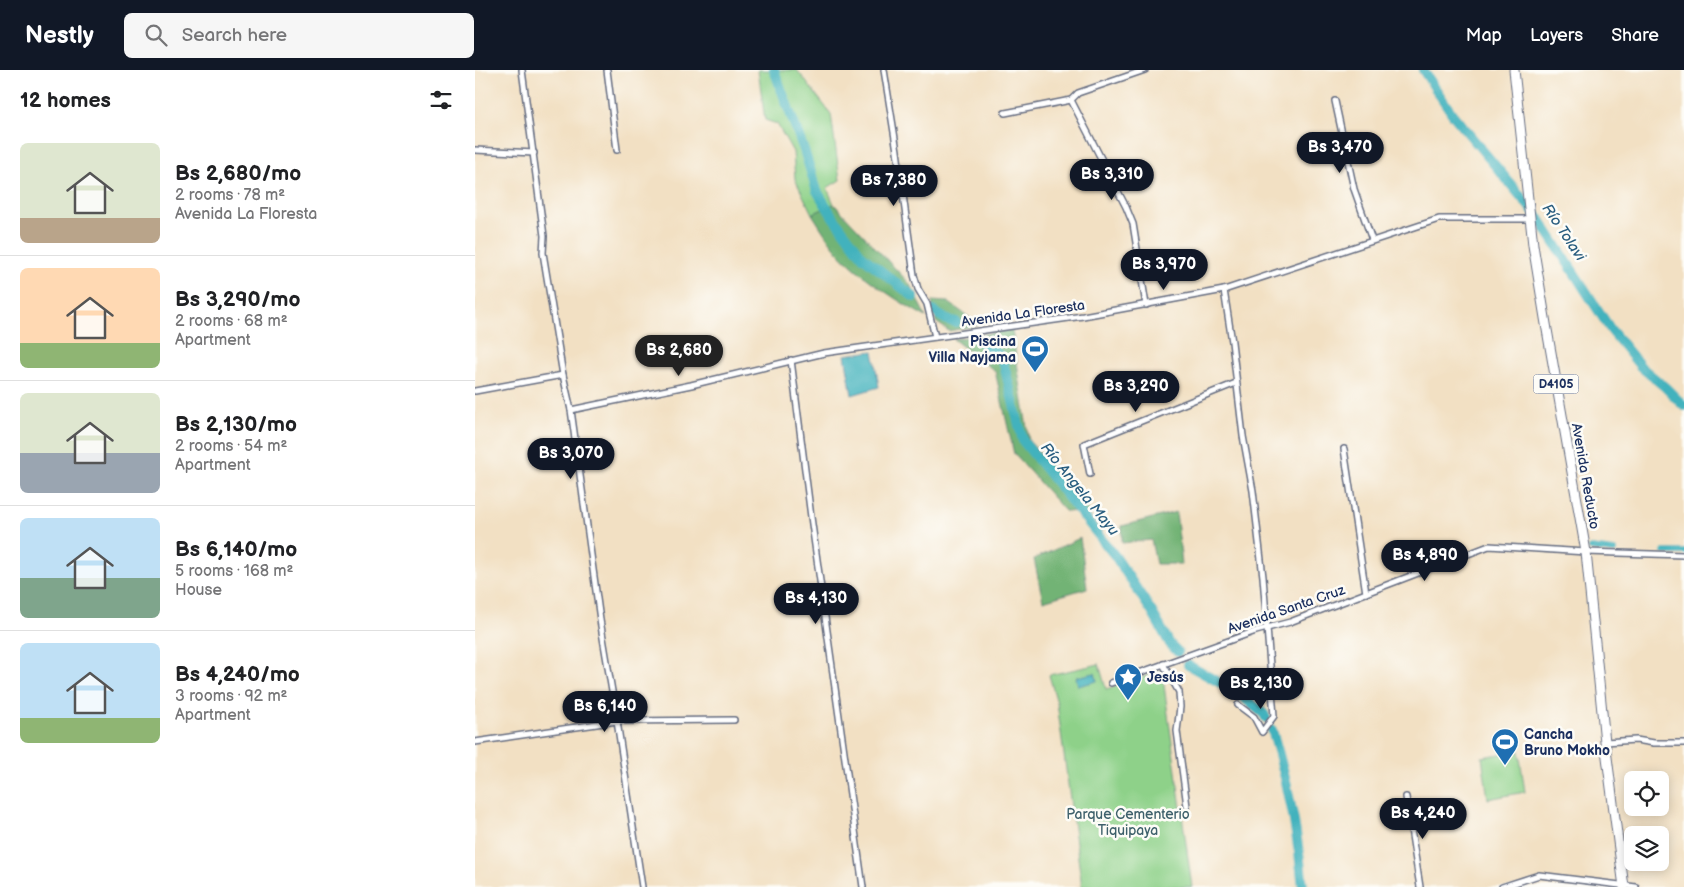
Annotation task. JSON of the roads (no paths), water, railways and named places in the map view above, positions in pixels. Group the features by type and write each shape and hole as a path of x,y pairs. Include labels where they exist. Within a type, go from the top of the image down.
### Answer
{"main road":[{"name":"Avenida Reducto","path":"1514,70 1533,245 1586,552 1605,742 1624,886"}],"street":[{"path":"522,70 544,236 543,253 563,375 571,410 600,620 642,887"},
{"path":"607,70 617,150"},
{"path":"884,70 914,275 918,289 927,304 935,337"},
{"path":"1005,113 1071,100 1078,93 1145,70"},
{"path":"1071,100 1127,207 1133,224 1146,305"},
{"path":"1335,100 1354,188 1372,240"},
{"path":"475,150 534,153"},
{"name":"Avenida La Floresta","path":"571,410 683,386 824,352 1146,305 1224,290 1439,219 1531,217"},
{"path":"1224,290 1253,491 1274,716 1262,732 1254,717 1238,704"},
{"path":"791,360 863,887"},
{"path":"475,391 563,375"},
{"path":"1090,474 1084,444 1236,383"},
{"path":"1344,449 1366,593"},
{"name":"Avenida Santa Cruz","path":"1111,683 1256,631 1290,622 1489,546 1586,552 1684,555"},
{"path":"1163,664 1179,692 1180,707 1177,731 1187,806"},
{"path":"475,742 617,721 734,720"},
{"path":"1605,742 1636,740 1654,743 1684,743"},
{"path":"1406,797 1419,887"},
{"path":"1502,887 1539,875 1636,887"}],"water":[{"path":"873,351 879,387 852,395 845,355"},
{"path":"1095,673 1097,681 1078,686 1076,677"}],"waterway":[{"name":"Río Angela Mayu","path":"774,70 817,191 833,217 863,257 914,297"},
{"name":"Río Tolavi","path":"1423,70 1453,115 1538,217 1611,330 1641,367 1684,406"},
{"name":"Río Angela Mayu","path":"933,311 947,320 956,322"},
{"name":"Río Angela Mayu","path":"977,339 1002,357 1023,441 1115,556 1152,612 1170,644 1178,652"},
{"path":"1591,548 1614,551"},
{"path":"1664,552 1684,552"},
{"name":"Río Angela Mayu","path":"1188,665 1238,693 1264,714 1266,718"},
{"name":"Río Angela Mayu","path":"1272,730 1292,808 1303,887"}],"place":[{"name":"Piscina Villa Nayjama","path":"1035,373"},
{"name":"Jesús","path":"1128,701"},
{"name":"Cancha Bruno Mokho","path":"1505,766"}],"park label":[{"name":"Parque Cementerio Tiquipaya","path":"1128,822"}]}
